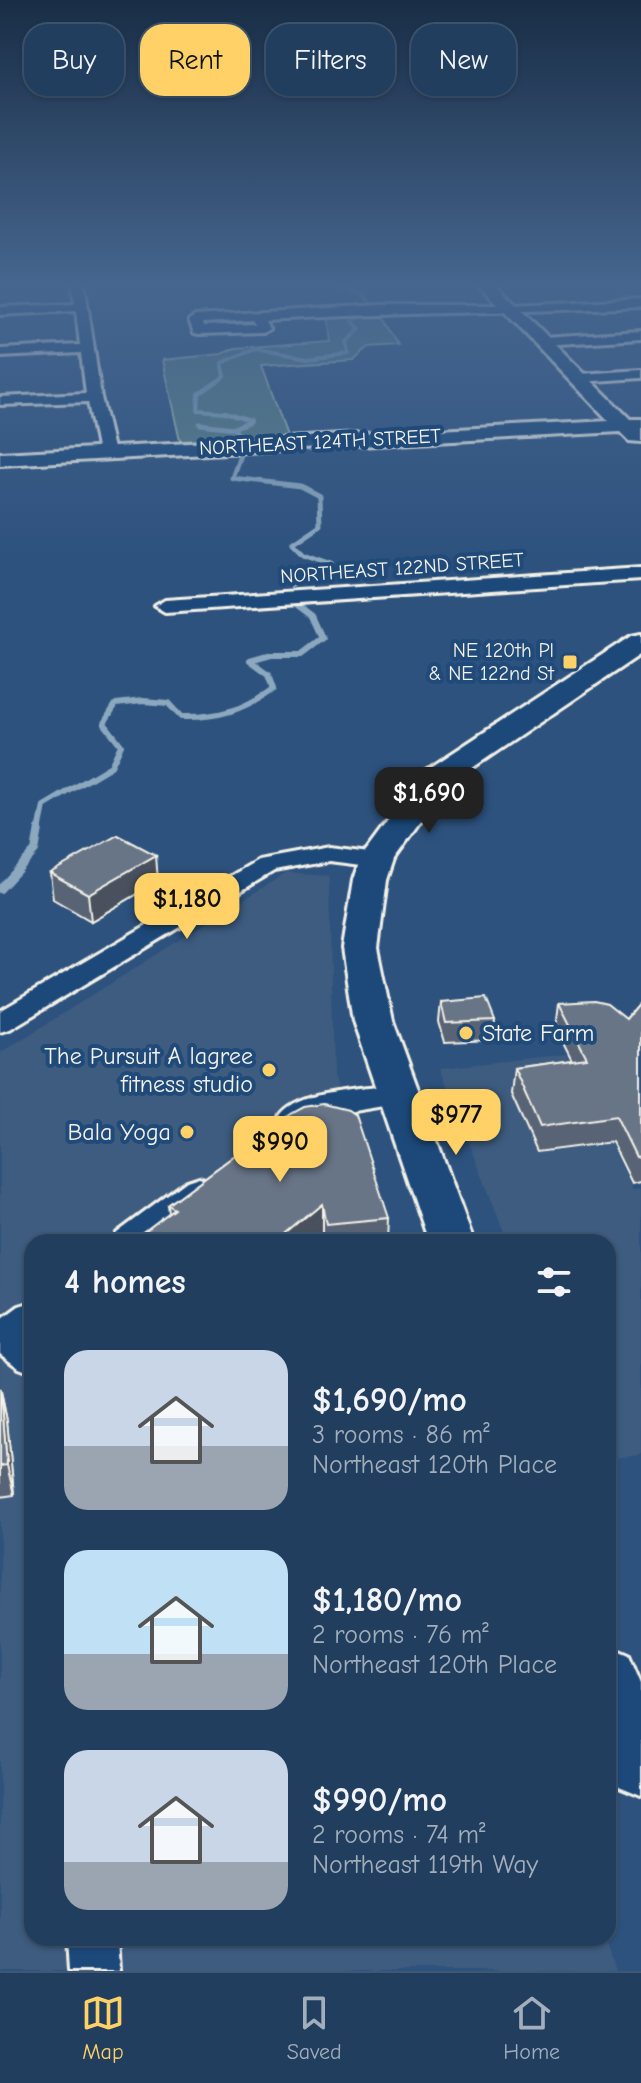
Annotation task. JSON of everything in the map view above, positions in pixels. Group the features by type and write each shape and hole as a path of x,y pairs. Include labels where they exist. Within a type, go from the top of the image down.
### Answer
{"main road":[{"path":"575,374 636,431"},
{"name":"NORTHEAST 124TH STREET","path":"0,459 636,431"},
{"path":"448,1234 373,1021 360,948 363,909 377,859 436,778 641,642"},
{"path":"616,1696 641,1765"}],"street":[{"path":"90,374 106,453"},
{"path":"579,378 641,374"},
{"path":"0,401 94,397"},
{"name":"NORTHEAST 122ND STREET","path":"165,606 641,574"},
{"path":"0,1023 267,865 329,854 377,859"},
{"path":"277,1130 316,1107 397,1095"},
{"path":"140,1234 227,1168"},
{"path":"92,1946 94,1971"}],"shaded area":[{"path":"286,873 329,876 333,1076 383,1234 24,1234 24,1946 607,1946 615,1971 0,1971 0,1053"},
{"path":"566,1054 633,1189 641,1188 641,1455 616,1458 616,1234 505,1234 440,1068"}],"green space":[{"path":"165,374 264,374 286,436 180,441"}],"building":[{"path":"118,835 156,855 88,894 50,873"},
{"path":"486,998 495,1021 446,1023 441,1002"},
{"path":"594,1001 607,1004 626,1019 641,1001 641,1156 636,1157 616,1116 540,1127 514,1068 587,1058 559,1003"},
{"path":"324,1104 355,1115 389,1218 326,1224 322,1204 286,1234 142,1234 175,1209 168,1205 305,1107"},
{"path":"0,1388 7,1465 0,1466"}],"waterway":[{"path":"225,374 199,394 198,410 225,412 249,421"},
{"path":"234,428 249,421"},
{"path":"200,424 234,428"},
{"path":"234,428 240,439"},
{"path":"240,455 232,478 300,486 319,496 320,524 292,543 303,554 331,564 292,585"},
{"path":"39,831 44,806 111,766 121,745 104,723 116,704 143,701 168,703 181,717 207,716 241,707 274,688 269,674 250,660 271,654 302,654 323,638 313,616 297,604"},
{"path":"0,889 35,851 39,829"}],"place":[{"name":"NE 120th Pl & NE 122nd St","path":"570,662"},
{"name":"State Farm","path":"466,1033"},
{"name":"The Pursuit A lagree fitness studio","path":"269,1070"},
{"name":"Bala Yoga","path":"187,1132"}]}
